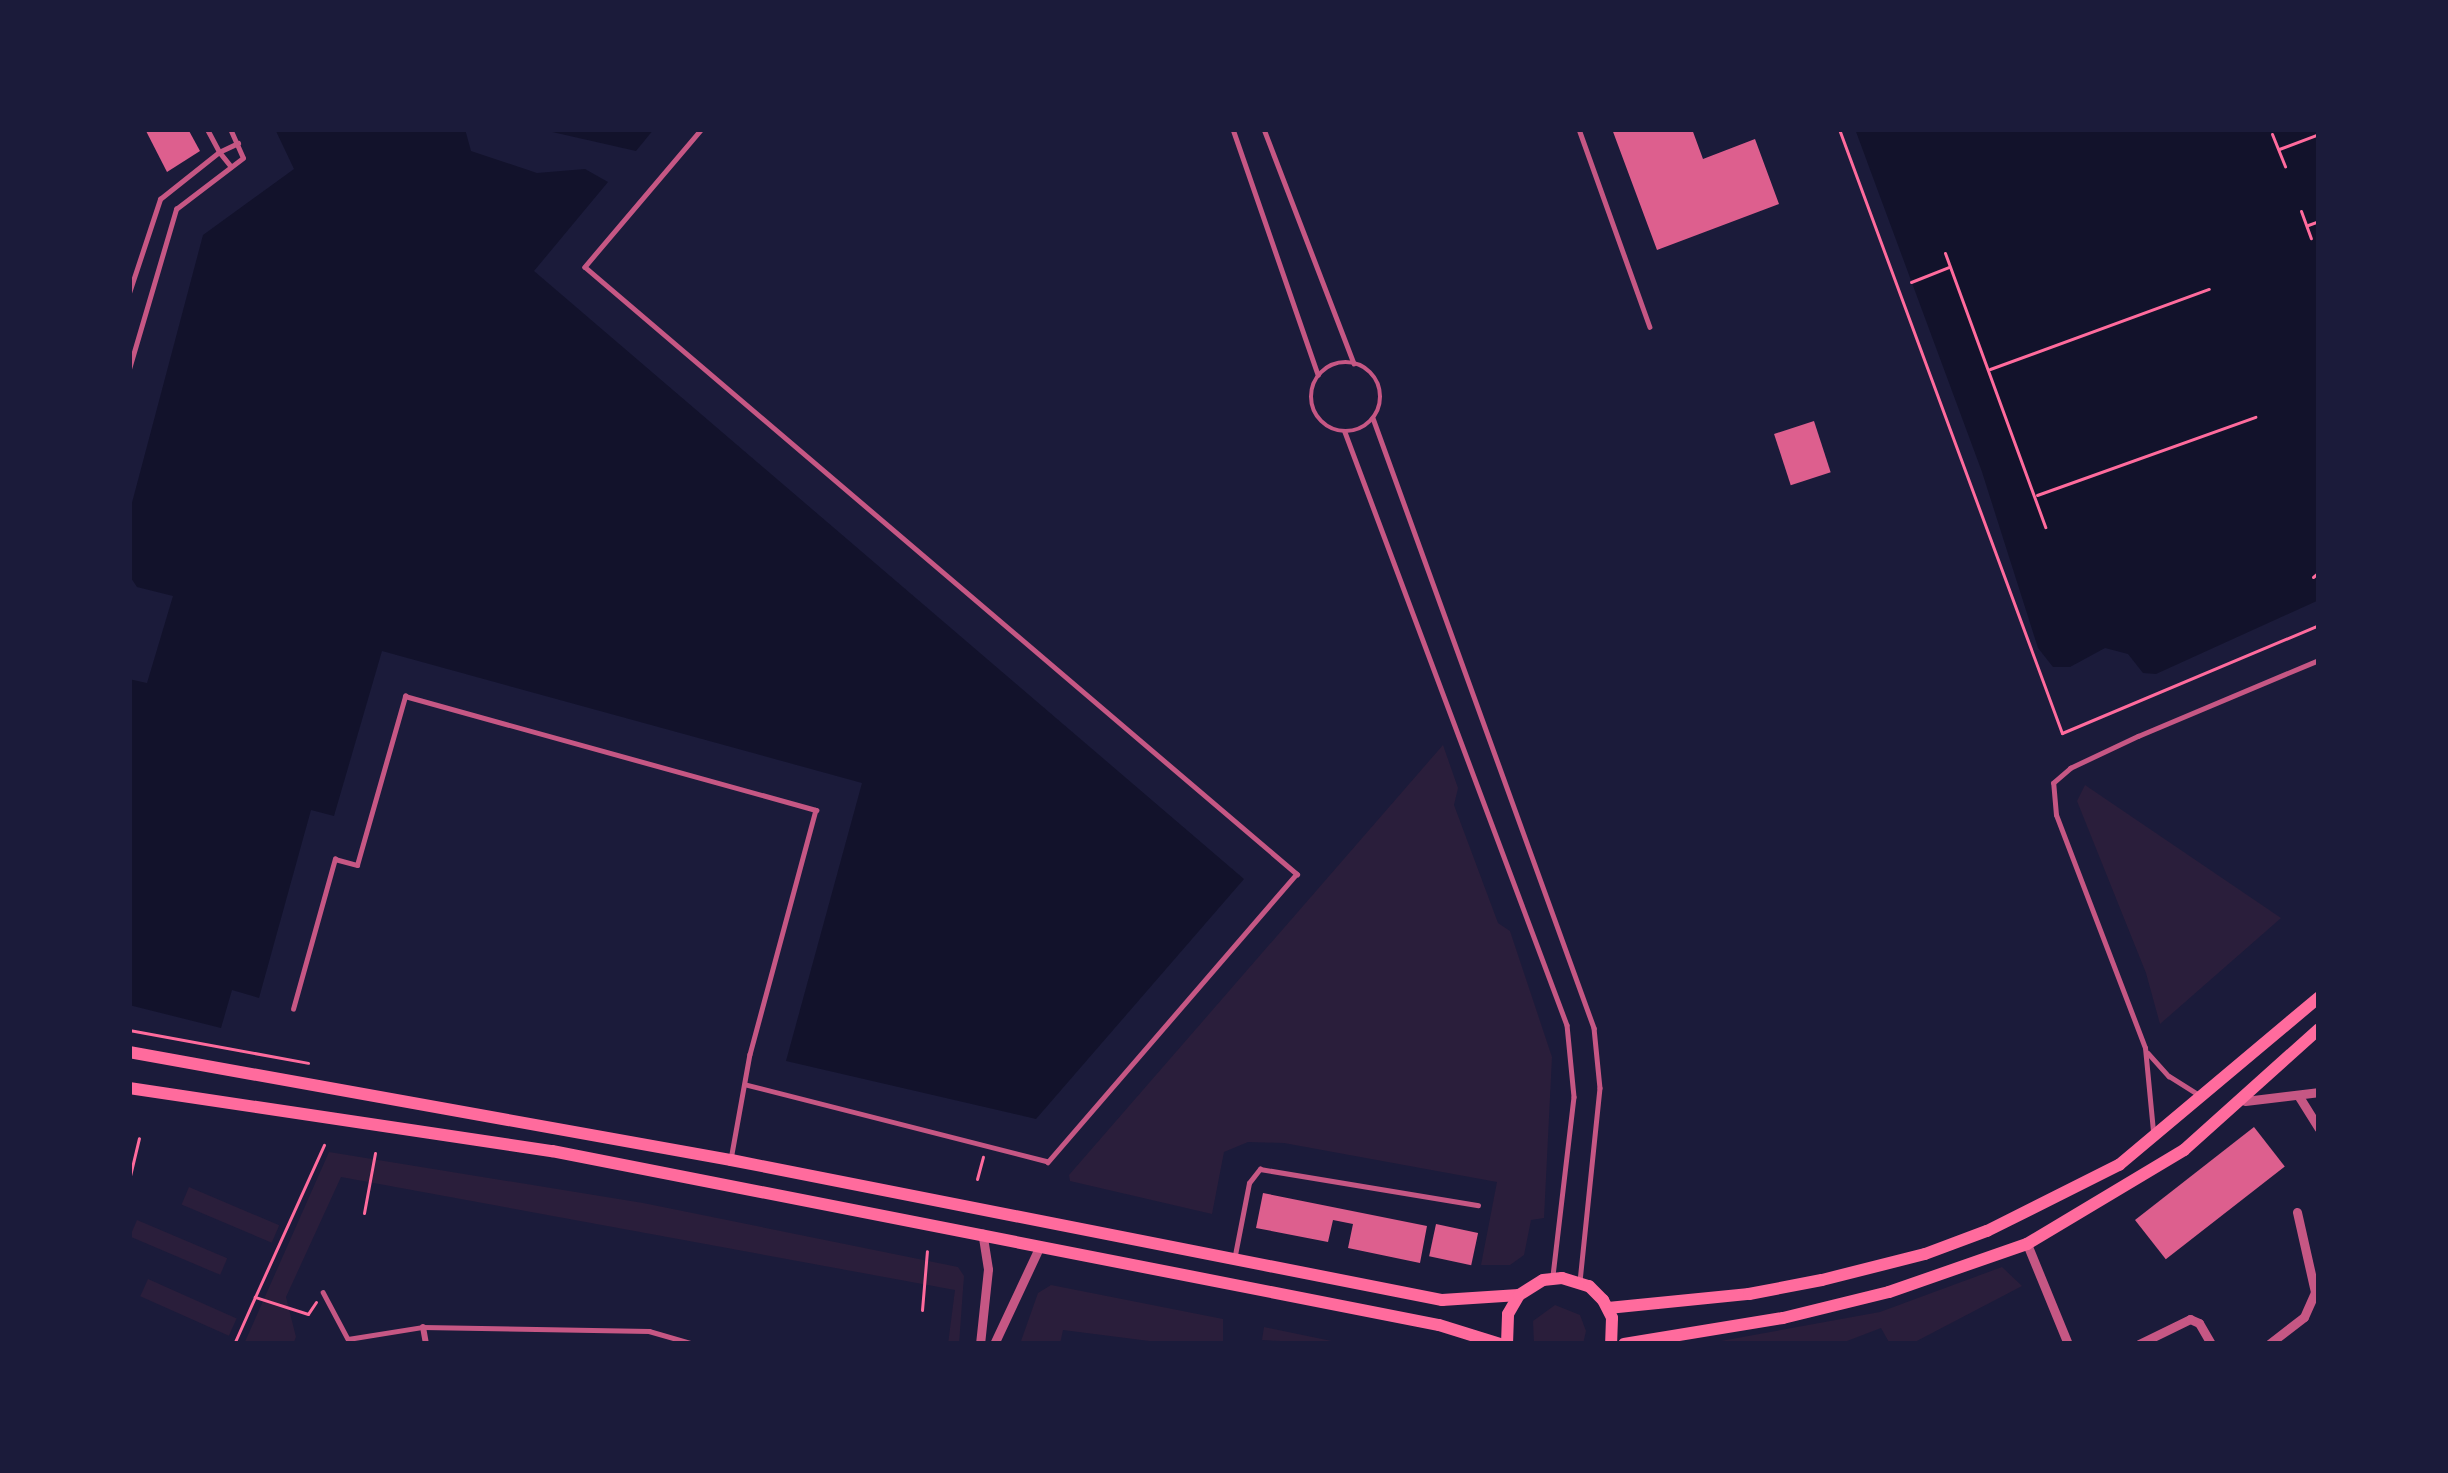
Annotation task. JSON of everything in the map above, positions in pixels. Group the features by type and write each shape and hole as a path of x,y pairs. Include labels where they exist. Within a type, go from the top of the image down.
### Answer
{"main road":[{"path":"1608,1309 1749,1294 1925,1254 2060,1197 2152,1141 2319,997"},
{"path":"1624,1344 1783,1318 1889,1292 2027,1244 2184,1150 2246,1100 2319,1029"},
{"path":"129,1052 731,1160 1442,1300 1519,1295 1553,1278 1580,1282 1608,1309 1612,1344"},
{"path":"129,1088 552,1151 1439,1325 1504,1344 1508,1314 1519,1295"}],"street":[{"path":"2246,1100 2319,1092"},
{"path":"2298,1095 2319,1128"},
{"path":"2269,1344 2304,1317 2315,1292 2297,1212"},
{"path":"980,1344 988,1269 982,1233"},
{"path":"2027,1244 2068,1344"},
{"path":"994,1344 1041,1245"},
{"path":"2139,1344 2190,1319 2199,1323 2211,1344"},
{"path":"423,1328 426,1344"}],"lane":[{"path":"207,129 231,167"},
{"path":"129,369 176,209 243,158 230,129"},
{"path":"702,129 585,267 1297,874 1048,1162 746,1085"},
{"path":"1233,129 1318,375"},
{"path":"1264,129 1354,363 1377,381 1380,400 1373,418 1594,1028 1600,1088 1580,1282"},
{"path":"1579,129 1650,327"},
{"path":"129,293 160,199 219,152 238,143"},
{"path":"1354,363 1334,363 1318,375 1311,393 1315,412 1328,427 1345,432 1373,418"},
{"path":"1345,432 1567,1025 1574,1097 1553,1278"},
{"path":"2152,1141 2153,1090 2145,1048 2056,815 2053,783 2070,768 2138,736 2319,660"},
{"path":"293,1009 335,859 357,865 405,696 816,810 750,1054 731,1160"},
{"path":"2145,1048 2169,1076 2205,1097"},
{"path":"1234,1261 1250,1183 1260,1169 1478,1205"},
{"path":"323,1292 348,1339 423,1328 649,1331 694,1344"}],"path":[{"path":"1839,129 2062,733 2319,626"},
{"path":"2272,134 2285,166"},
{"path":"2279,149 2319,134"},
{"path":"2301,211 2311,238"},
{"path":"2307,226 2319,221"},
{"path":"1946,253 2045,526"},
{"path":"1911,282 1950,266"},
{"path":"1988,370 2209,290"},
{"path":"2034,496 2255,417"},
{"path":"2313,577 2319,572"},
{"path":"129,1030 308,1063"},
{"path":"129,1180 139,1138"},
{"path":"234,1344 324,1145"},
{"path":"364,1213 375,1153"},
{"path":"922,1310 927,1251"},
{"path":"255,1297 308,1314 323,1292"}],"shaded area":[{"path":"275,129 465,129 471,151 537,173 585,169 608,182 534,271 1244,879 1036,1119 786,1061 862,783 382,651 334,816 311,810 259,998 232,990 221,1028 129,1005 129,679 147,683 173,596 137,587 129,575 129,514 203,235 294,169"},
{"path":"539,129 654,129 636,151"},
{"path":"1855,129 2319,129 2319,600 2156,674 2143,673 2128,654 2105,648 2070,667 2053,667 2038,648 1982,472"},
{"path":"1443,745 1458,788 1454,805 1498,923 1510,931 1552,1057 1544,1218 1531,1220 1524,1255 1510,1265 1481,1265 1497,1182 1284,1143 1248,1142 1224,1152 1212,1214 1070,1181 1069,1175"},
{"path":"2085,785 2281,918 2160,1024 2146,973 2077,801"},
{"path":"329,1152 643,1203 958,1267 964,1276 959,1344 948,1344 955,1290 341,1177 286,1297 296,1337 293,1344 244,1344"},
{"path":"189,1187 279,1225 272,1243 182,1204"},
{"path":"137,1220 227,1258 220,1275 130,1237"},
{"path":"2002,1267 2022,1286 1911,1344 1890,1344 1881,1328 1839,1344 1704,1344 1880,1312"},
{"path":"148,1279 237,1318 229,1336 140,1296"},
{"path":"1051,1285 1223,1319 1223,1344 1173,1344 1063,1330 1060,1344 1020,1344 1038,1293"},
{"path":"1555,1305 1580,1315 1586,1331 1583,1344 1534,1344 1533,1321"},
{"path":"1264,1327 1346,1344 1262,1340"}],"building":[{"path":"145,129 188,129 200,151 167,172"},
{"path":"1612,129 1692,129 1703,159 1755,139 1779,204 1657,250"},
{"path":"1814,421 1831,472 1791,485 1774,434"},
{"path":"2254,1127 2285,1166 2166,1259 2135,1220"},
{"path":"1263,1193 1427,1226 1420,1263 1348,1248 1353,1224 1333,1220 1328,1242 1256,1228"},
{"path":"1436,1224 1478,1233 1471,1265 1429,1256"}]}
